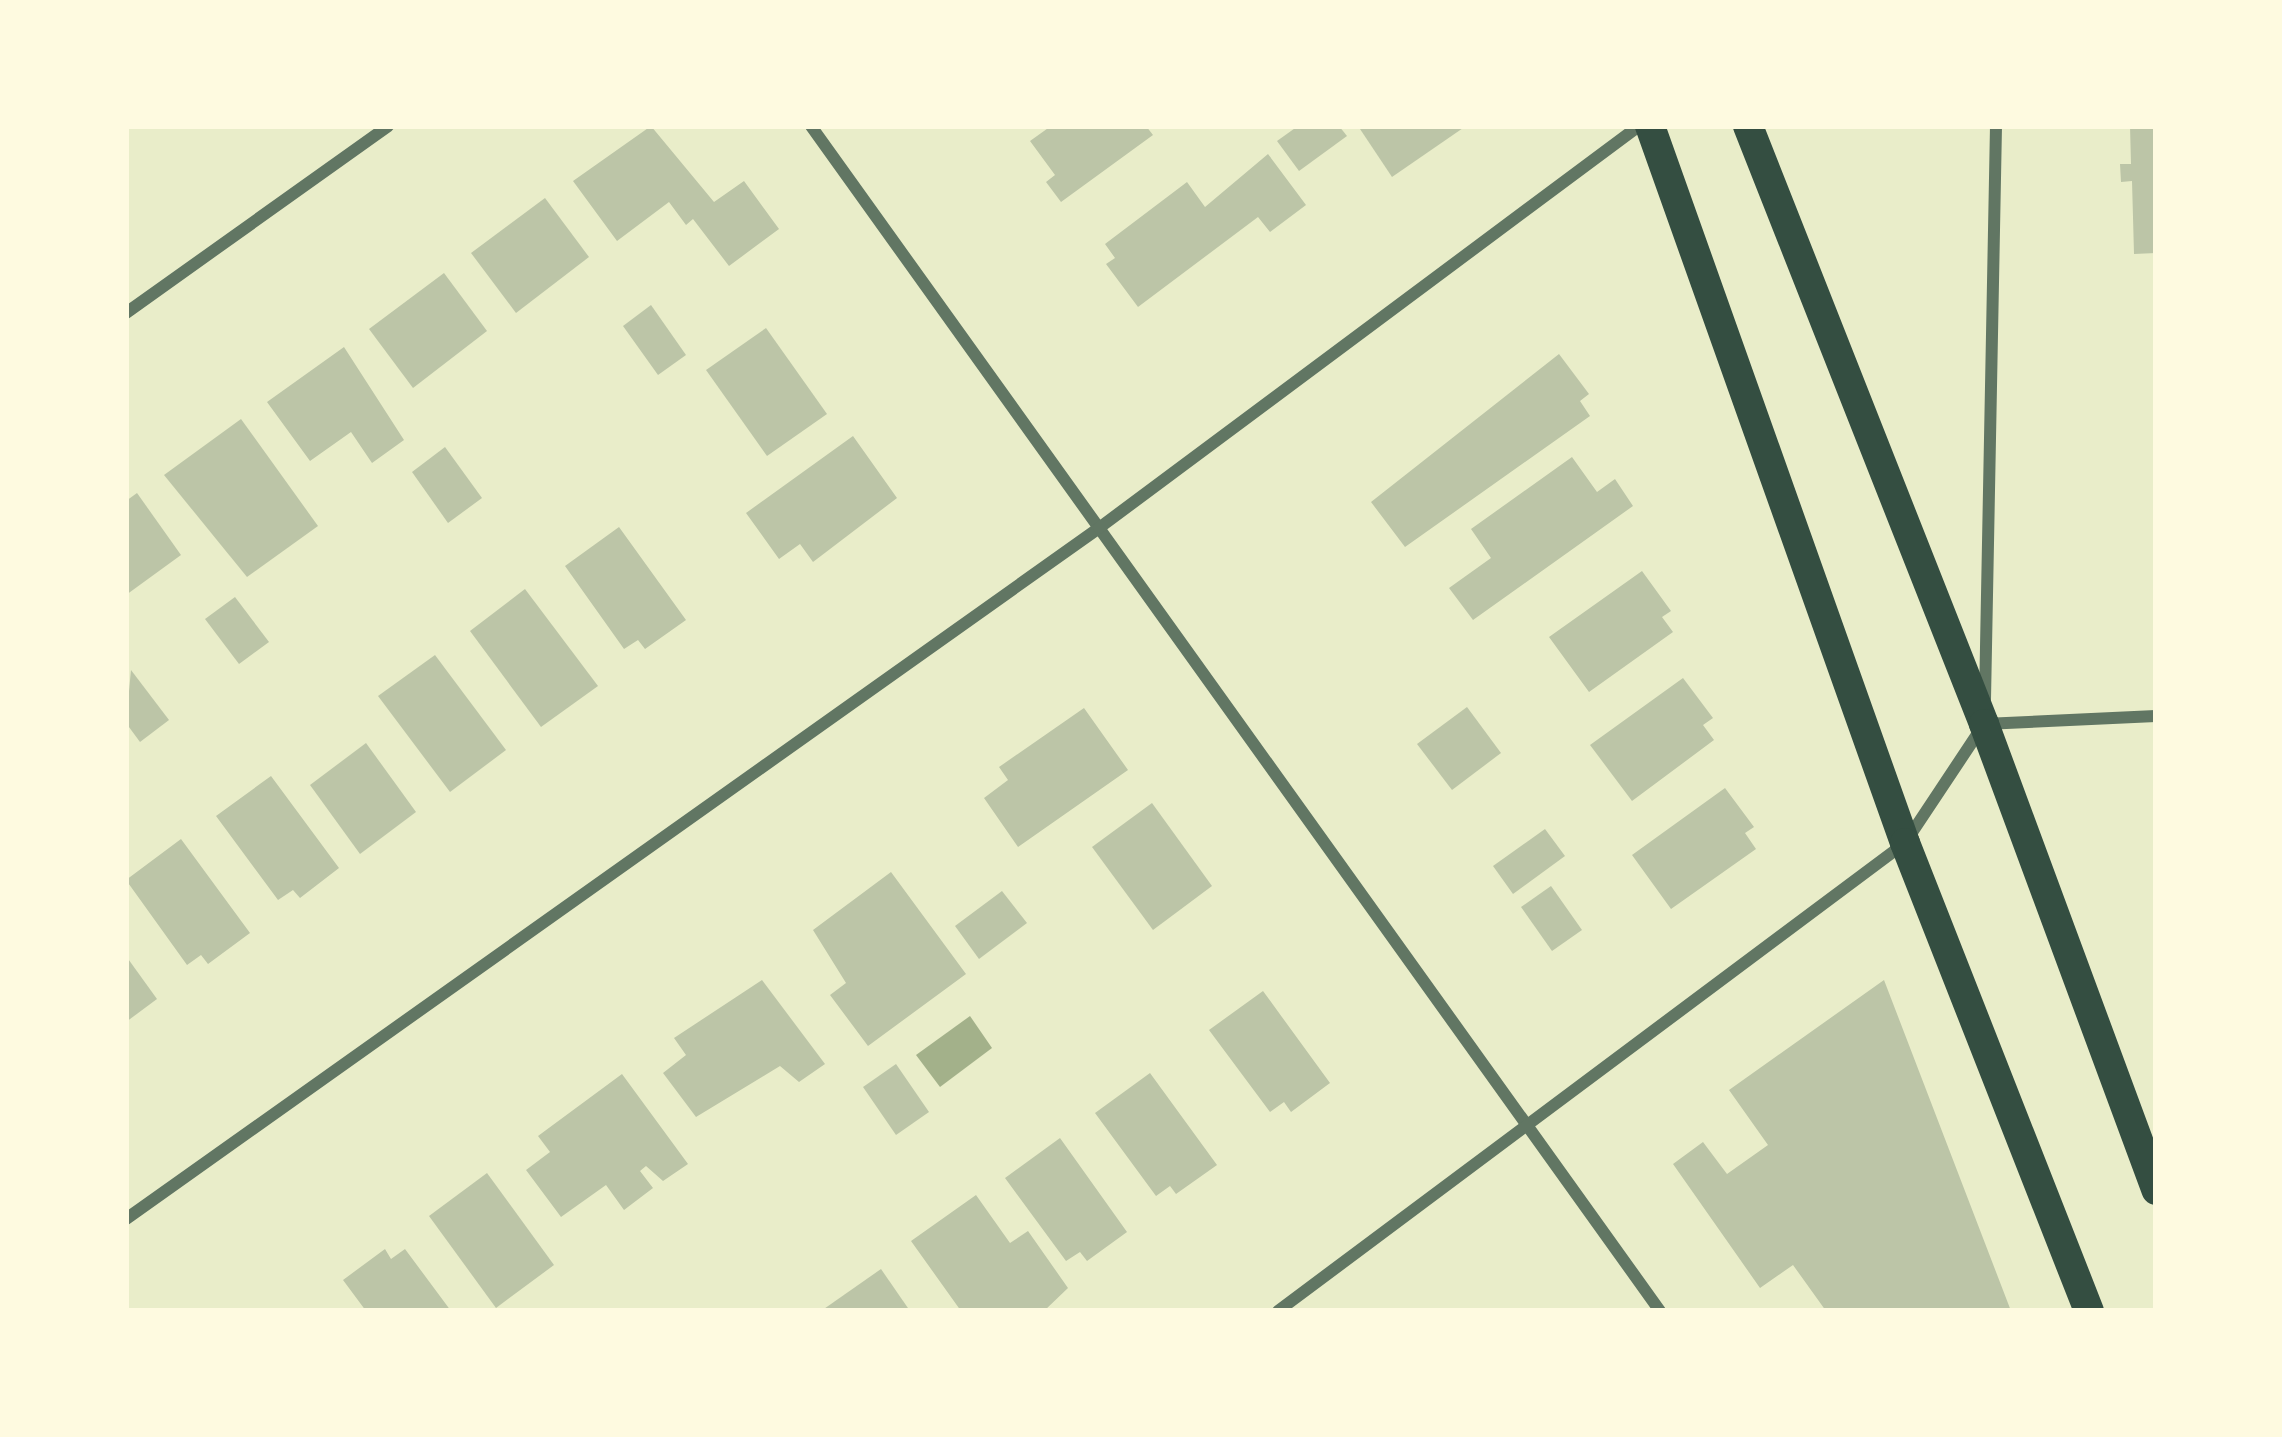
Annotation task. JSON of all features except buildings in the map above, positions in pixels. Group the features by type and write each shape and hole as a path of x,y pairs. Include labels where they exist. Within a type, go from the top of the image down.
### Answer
{"main road":[{"path":"1650,126 1905,843 2089,1311"},
{"path":"1748,126 1984,724 2156,1190"}],"street":[{"path":"126,313 388,126"},
{"path":"811,126 1660,1311"},
{"path":"126,1219 1099,528 1639,126"},
{"path":"1278,1311 1530,1130 1905,843 1984,724 1996,126"},
{"path":"1984,724 2156,716"}],"shaded area":[{"path":"970,1016 992,1048 940,1087 916,1055"}]}
